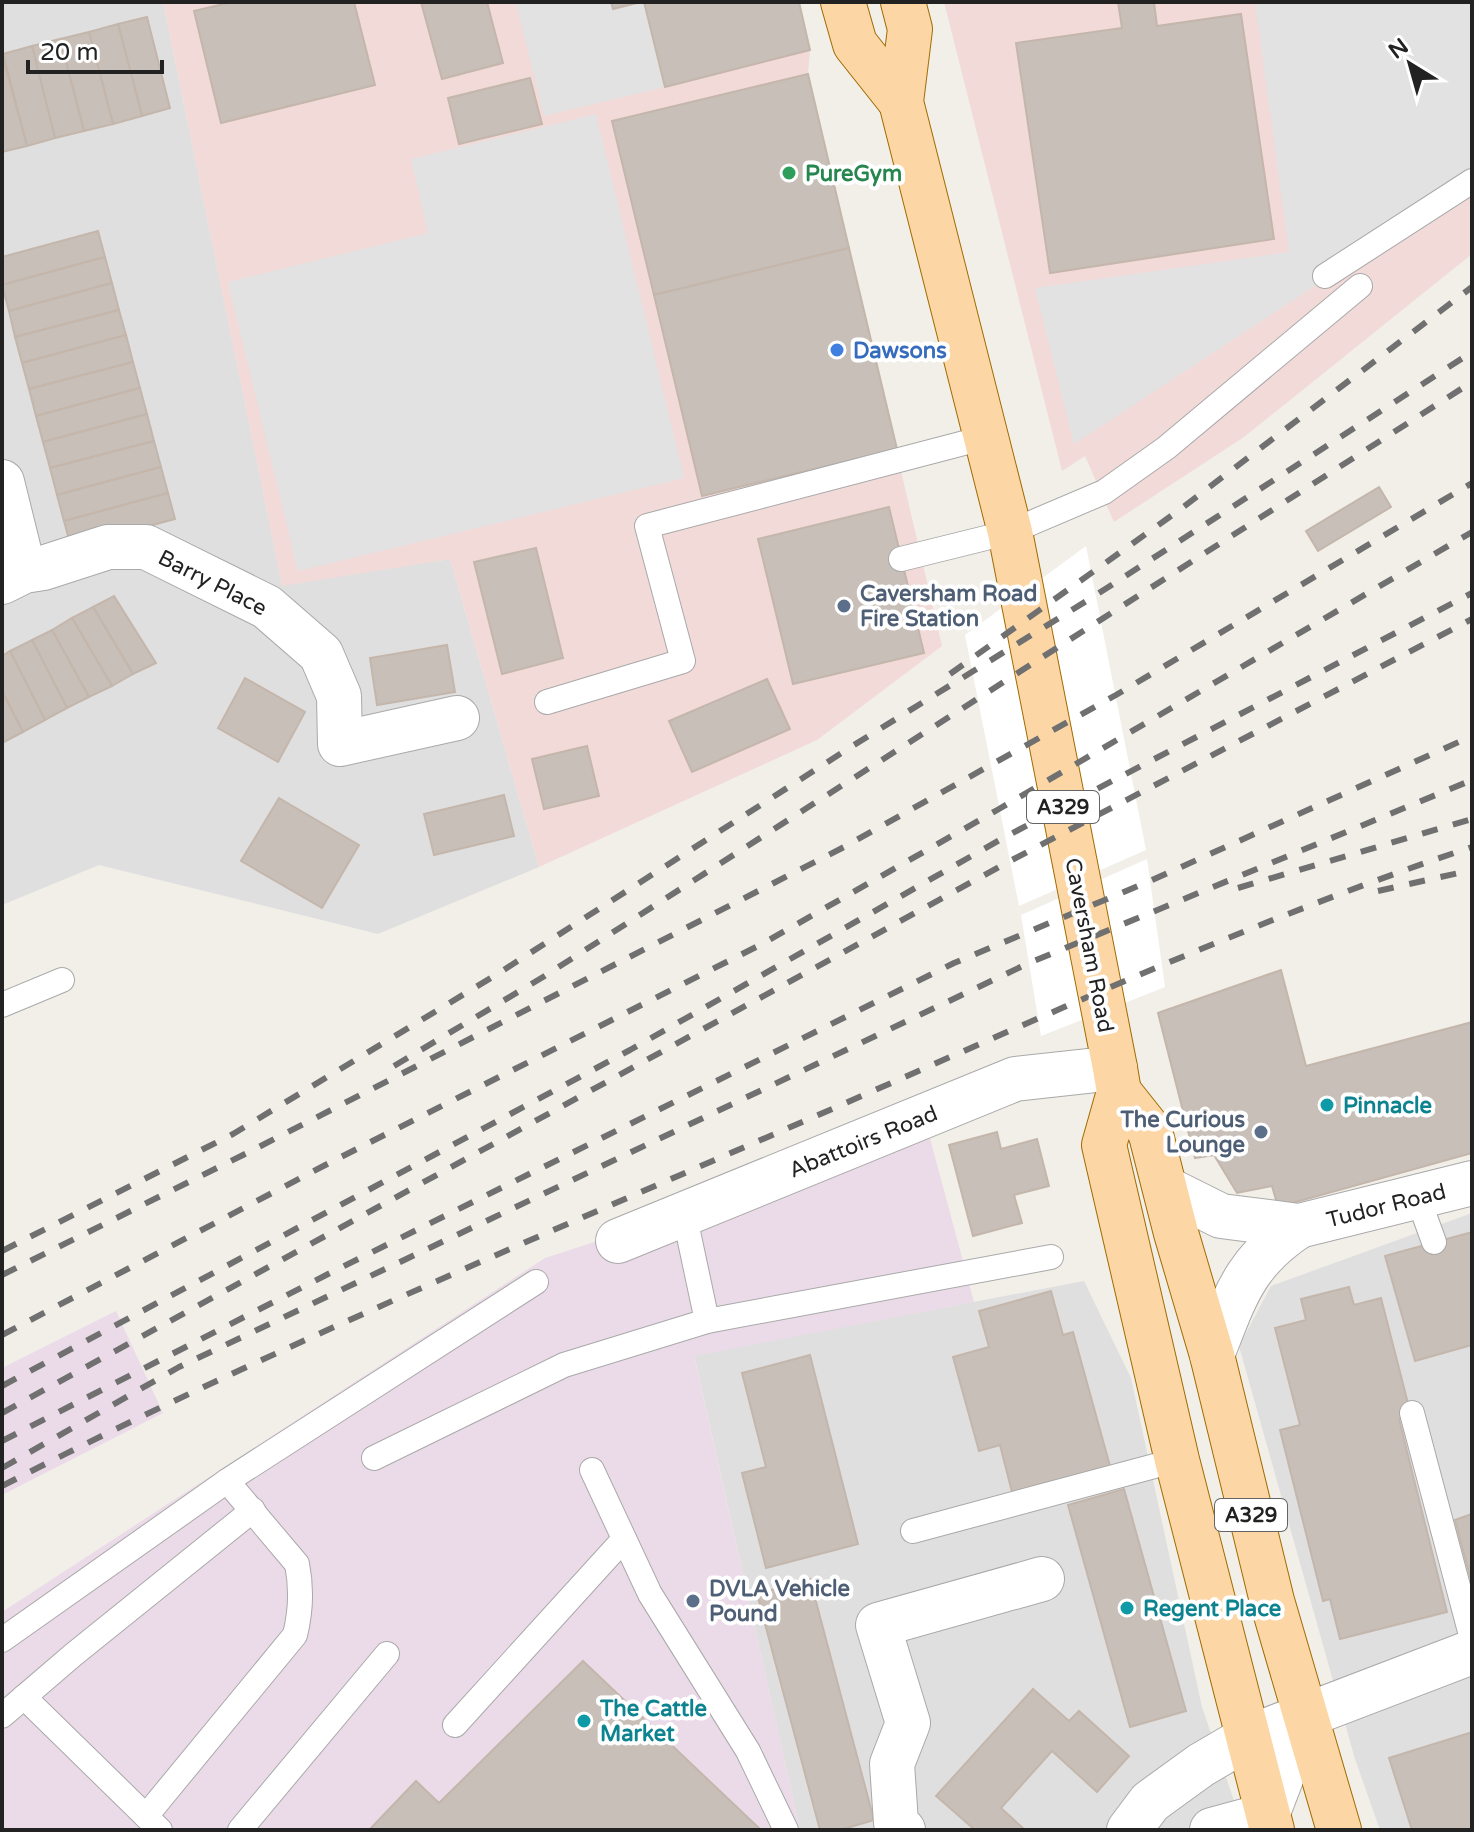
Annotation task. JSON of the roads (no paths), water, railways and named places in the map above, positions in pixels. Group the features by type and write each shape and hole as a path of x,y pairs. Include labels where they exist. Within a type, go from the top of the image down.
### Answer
{"main road":[{"name":"Caversham Road","path":"843,2 855,44 901,102"},
{"name":"Caversham Road","path":"903,2 910,29 901,102 1010,532 1117,1080 1104,1145 1177,1460 1247,1738"},
{"name":"A329","path":"1117,1080 1150,1131 1212,1355 1267,1581 1339,1830"},
{"name":"A329","path":"1247,1738 1270,1823"}],"street":[{"path":"2,482 13,576"},
{"name":"Barry Place","path":"13,576 108,547 146,547 267,607 321,654 339,696 340,744 457,718"},
{"name":"Abattoirs Road","path":"618,1241 1015,1079 1117,1080"},
{"name":"Tudor Road","path":"1212,1355 1248,1272 1279,1239 1299,1226 1472,1183"},
{"name":"Tudor Road","path":"1165,1188 1221,1216 1299,1226"},
{"path":"903,1830 896,1823 892,1764 908,1723 878,1625 1042,1579"},
{"path":"1129,1830 1150,1802 1201,1765 1247,1738 1472,1652"},
{"path":"1212,1830 1270,1823 1305,1716"}],"lane":[{"path":"1325,276 1472,181"},
{"path":"901,559 1010,532 1104,492 1166,448 1360,286"},
{"path":"547,702 683,661 647,526 987,437"},
{"path":"2,1005 62,980"},
{"path":"1418,1198 1434,1242"},
{"path":"684,1213 707,1321"},
{"path":"374,1458 564,1365 707,1321 1051,1257"},
{"path":"2,1640 227,1481 536,1282"},
{"path":"1412,1413 1472,1639"},
{"path":"913,1531 1177,1460"},
{"path":"592,1470 650,1594 748,1751 786,1830"},
{"path":"24,1697 153,1823 295,1635 301,1612 301,1582 297,1564 227,1481"},
{"path":"2,1716 253,1510"},
{"path":"455,1725 624,1539"},
{"path":"240,1830 387,1654"}],"railway":[{"path":"950,674 1178,511 1472,287"},
{"path":"2,1251 233,1134 499,973 854,745 1096,595 1472,352"},
{"path":"394,1066 543,977 1472,382"},
{"path":"2,1275 844,847 1116,695 1472,483"},
{"path":"2,1335 331,1162 762,944 1472,532"},
{"path":"2,1386 630,1050 1005,837 1472,593"},
{"path":"2,1413 1010,861 1472,619"},
{"path":"2,1441 336,1270 954,963 1150,881 1472,736"},
{"path":"2,1468 179,1367 1029,963 1472,780"},
{"path":"1238,888 1472,819"},
{"path":"2,1486 193,1392 388,1303 1036,1019 1296,911 1472,847"},
{"path":"1378,891 1472,870"}],"place":[{"name":"PureGym","path":"789,173"},
{"name":"Dawsons","path":"837,350"},
{"name":"Caversham Road Fire Station","path":"844,606"},
{"name":"Pinnacle","path":"1327,1105"},
{"name":"The Curious Lounge","path":"1261,1132"},
{"name":"DVLA Vehicle Pound","path":"693,1601"},
{"name":"Regent Place","path":"1127,1608"},
{"name":"The Cattle Market","path":"584,1721"}]}
